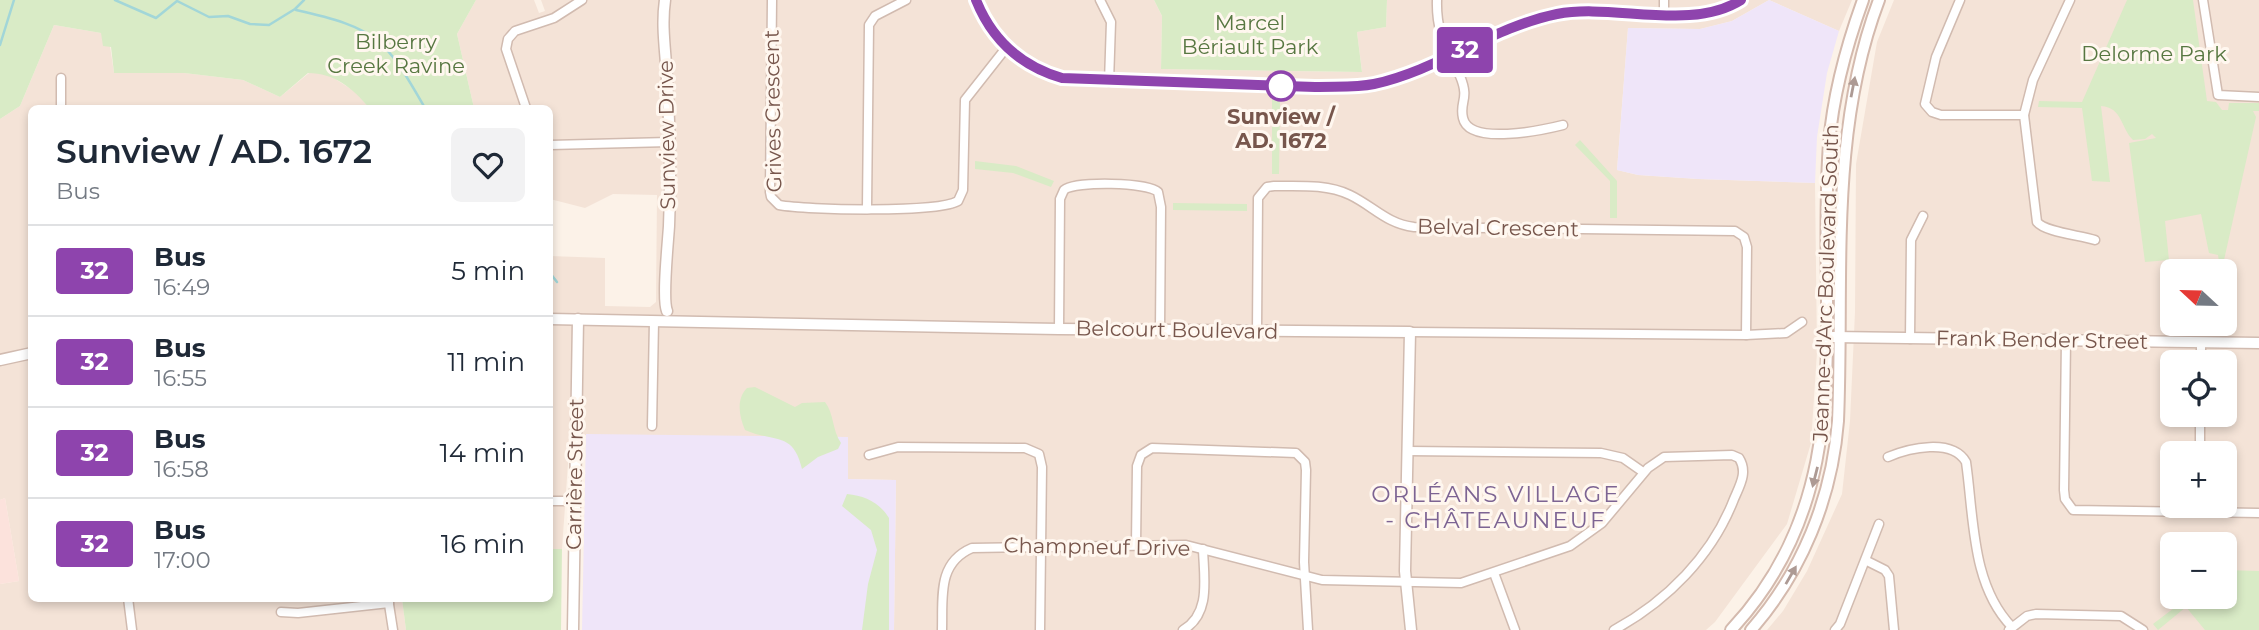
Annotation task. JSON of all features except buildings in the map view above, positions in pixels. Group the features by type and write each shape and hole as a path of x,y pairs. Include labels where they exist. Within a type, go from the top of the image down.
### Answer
{"main road":[{"name":"Jeanne-d'Arc Boulevard South","path":"1731,630 1776,570 1795,536 1811,494 1822,439 1830,133 1838,80 1863,0"},
{"name":"Jeanne-d'Arc Boulevard South","path":"1751,630 1796,566 1824,497 1837,437 1845,135 1858,65 1879,0"}],"street":[{"path":"525,105 506,49 508,39 515,31 568,11 582,0"},
{"name":"Sunview Drive","path":"664,0 662,24 669,142 668,270 664,304 667,316"},
{"name":"Grives Crescent","path":"772,0 771,197 774,202 785,206 926,207 958,201 963,190 965,100 1006,48"},
{"path":"867,207 869,25 875,16 906,0"},
{"path":"976,0 987,23 1006,48 1049,74 1070,80 1356,86 1398,78 1557,15 1707,12 1741,0"},
{"path":"1100,0 1111,22 1110,82"},
{"path":"1437,0 1437,27 1466,91 1463,119 1473,131 1535,132 1563,125"},
{"path":"1664,0 1664,14"},
{"path":"1961,0 1936,57 1925,104 1941,115 2024,115"},
{"path":"2070,0 2033,80 2024,115 2037,222 2049,231 2068,231 2095,240"},
{"path":"2203,0 2218,95 2259,97"},
{"path":"61,78 61,105"},
{"path":"553,145 669,142"},
{"path":"1059,329 1060,199 1063,190 1075,185 1145,186 1158,192 1161,207 1160,330"},
{"name":"Belval Crescent","path":"1257,331 1258,198 1266,187 1274,186 1319,187 1341,191 1391,222 1414,227 1735,231 1744,237 1747,247 1746,335"},
{"path":"1910,339 1911,240 1923,216"},
{"name":"Belcourt Boulevard","path":"553,319 654,321 667,316 1059,329 1746,335 1786,333 1802,322"},
{"name":"Carrière Street","path":"573,630 578,319"},
{"path":"652,426 654,321"},
{"path":"1410,331 1406,583 1411,630"},
{"name":"Frank Bender Street","path":"1825,337 2259,343"},
{"path":"2066,340 2064,490 2069,505 2073,510 2160,509"},
{"path":"2201,342 2201,350"},
{"path":"0,360 28,354"},
{"path":"869,455 898,447 1035,450 1042,467 1040,630"},
{"path":"1136,545 1137,466 1146,451 1152,448 1290,451 1301,456 1306,470 1305,577 1308,630"},
{"path":"1888,457 1907,448 1950,449 1962,455 1966,462 1986,588 2010,628 2027,616 2036,614 2111,615 2131,620 2143,630"},
{"path":"1408,451 1601,453 1623,458 1643,472"},
{"name":"Champneuf Drive","path":"942,630 945,574 957,557 972,548 1186,545 1305,577 1406,583 1461,583 1553,554 1586,536 1618,508 1643,472 1655,462 1672,455 1732,455 1743,464 1743,477 1731,509 1702,556 1656,603 1614,630"},
{"path":"553,501 575,501"},
{"path":"2237,512 2259,513"},
{"path":"1835,630 1867,561 1879,524"},
{"path":"1182,630 1196,622 1202,612 1203,549"},
{"path":"1867,561 1885,569 1889,576 1894,630"},
{"path":"1494,573 1515,630"},
{"path":"128,602 132,630"},
{"path":"281,612 379,602"},
{"path":"389,602 393,630"}],"shaded area":[{"path":"476,0 534,0 539,13 545,11 541,0 1154,0 1162,16 1161,69 1352,72 1362,71 1357,32 1386,27 1387,0 1769,0 1732,21 1700,29 1628,28 1617,170 1638,175 1698,179 1815,183 1817,352 1811,443 1787,524 1715,622 1706,630 894,630 896,480 848,479 848,437 570,435 562,549 553,549 553,256 605,258 605,306 650,307 656,302 657,195 613,194 585,208 553,200 553,105 473,105 457,34"},
{"path":"1769,0 1852,0 1839,31"},
{"path":"1769,0 1839,31 1827,73 1817,137 1815,183 1698,179 1638,175 1617,170 1628,28 1700,29 1732,21"},
{"path":"1894,0 2259,0 2259,630 1767,630 1783,611 1807,571 1842,494 1850,421 1855,312 1856,164 1877,42"},
{"path":"54,25 101,33 110,46 114,73 184,73 243,80 280,97 309,73 326,73 357,93 367,105 28,105 28,602 402,602 406,630 0,630 0,584 19,581 5,498 0,500 0,119 20,106"},
{"path":"586,434 848,437 848,479 896,480 894,630 582,630"},
{"path":"5,498 19,581 0,584 0,500"}],"green space":[{"name":"Bilberry Creek Ravine","path":"0,0 476,0 457,34 473,105 366,105 335,79 308,73 280,97 243,80 184,73 114,73 111,47 103,46 101,33 54,25 20,106 0,119"},
{"name":"Marcel Bériault Park","path":"1154,0 1387,0 1386,27 1357,32 1362,72 1161,69 1162,16"},
{"name":"Delorme Park","path":"2127,0 2193,0 2207,101 2216,102 2222,110 2228,110 2229,103 2259,103 2259,111 2253,111 2256,117 2224,259 2209,253 2201,214 2165,221 2169,259 2145,262 2129,143 2156,138 2152,134 2145,139 2133,140 2117,114 2101,106 2110,182 2092,181 2082,108 2038,107 2039,101 2082,102"},
{"path":"1272,100 1280,101 1279,174 1272,174"},
{"path":"1580,140 1617,181 1617,218 1610,218 1610,181 1575,145"},
{"path":"975,161 1016,166 1054,181 1051,187 1013,173 975,169"},
{"path":"1173,203 1247,204 1247,211 1173,210"},
{"path":"755,387 795,407 802,403 825,402 841,443 838,449 818,457 802,469 794,449 788,443 745,430 740,413 741,397 747,388"},
{"path":"847,494 871,501 889,518 889,630 862,630 868,584 877,550 871,530 842,506"},
{"path":"553,549 562,549 561,630 406,630 402,602 553,602"},
{"path":"2237,570 2259,571 2259,630 2205,630 2188,609 2237,609"},
{"path":"2173,609 2184,609 2158,630 2153,624"}],"waterway":[{"path":"0,45 14,0"},
{"path":"115,0 156,18 177,1 209,17 228,16 250,24 269,25 304,0"},
{"path":"296,10 345,23 376,40 399,66 423,105"},
{"path":"553,277 557,282"}],"bus line":[{"name":"32","path":"976,0 987,23 1006,48 1031,66 1062,78 1078,81 1315,87 1356,86 1398,78 1533,22 1557,15 1693,14 1721,9 1741,0"}],"place":[{"name":"Sunview / AD. 1672","path":"1281,86"}],"district":[{"name":"ORLÉANS VILLAGE - CHÂTEAUNEUF","path":"1496,507"}]}
